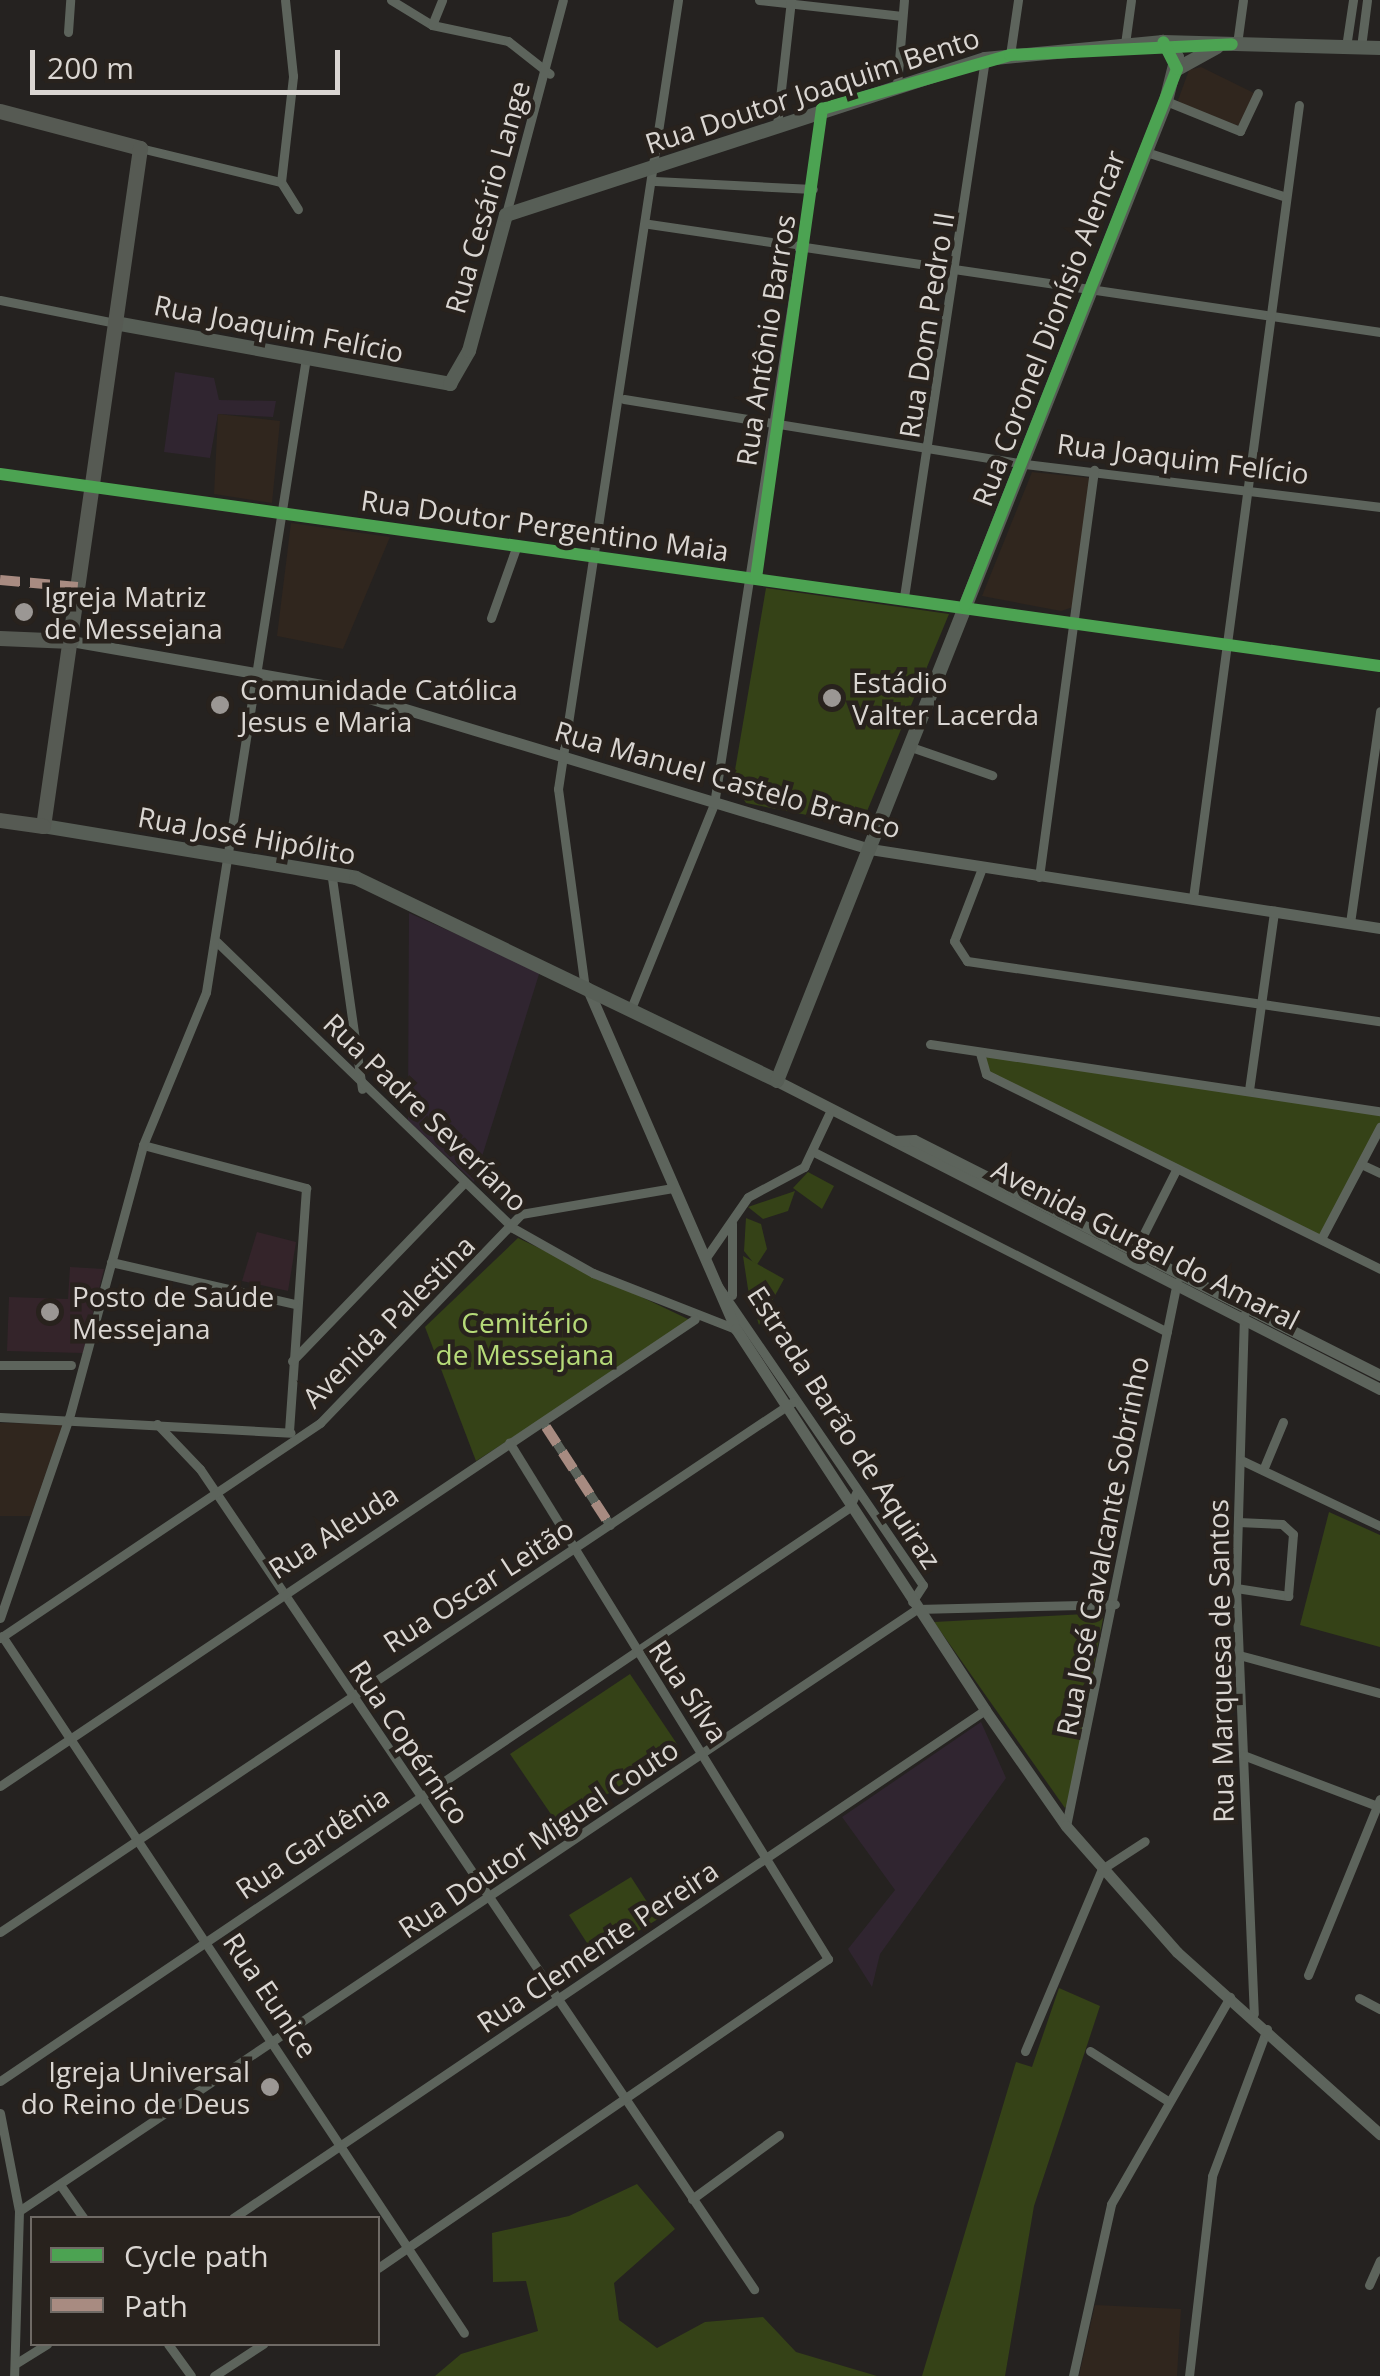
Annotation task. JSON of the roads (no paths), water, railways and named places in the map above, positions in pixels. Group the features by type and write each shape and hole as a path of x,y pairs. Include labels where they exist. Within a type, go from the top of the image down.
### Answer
{"main road":[{"name":"Rua Doutor Joaquim Bento","path":"506,215 655,174 777,125 897,85 1010,54 1163,42 1380,48"},
{"path":"1163,42 1177,70 1235,44"},
{"name":"Rua Coronel Dionísio Alencar","path":"777,1082 965,605 1025,464 1177,70"},
{"path":"0,111 140,148 43,826"},
{"name":"Rua Cesário Lange","path":"433,383 458,380 506,215"},
{"name":"Rua Joaquim Felício","path":"115,322 433,383"},
{"path":"0,638 70,641"},
{"name":"Rua José Hipólito","path":"0,820 332,871 584,981"},
{"name":"Avenida Gurgel do Amaral","path":"584,981 777,1082"}],"street":[{"path":"68,32 70,0"},
{"path":"285,0 293,76 281,182 298,209"},
{"path":"390,0 432,25 508,40 550,74"},
{"path":"432,25 442,0"},
{"name":"Rua Cesário Lange","path":"506,215 550,74 563,0"},
{"path":"584,981 561,758 624,399 678,0"},
{"path":"759,0 902,16"},
{"path":"897,85 904,0"},
{"path":"1010,54 1018,0"},
{"path":"1125,44 1131,0"},
{"path":"1235,44 1243,0"},
{"path":"1353,0 1353,47"},
{"path":"1353,47 1367,0"},
{"path":"777,125 790,2"},
{"name":"Rua Dom Pedro II","path":"904,596 960,271 984,59"},
{"path":"1166,101 1240,131 1258,93"},
{"path":"1193,898 1232,642 1299,105"},
{"name":"Rua Antônio Barros","path":"632,1006 714,804 756,578 822,110"},
{"path":"140,148 281,182"},
{"path":"1144,151 1286,197"},
{"path":"655,174 813,189"},
{"path":"650,224 1091,293 1380,332"},
{"path":"0,300 115,322"},
{"path":"0,1618 68,1418 143,1145 202,1008 217,942 260,670 277,514 306,358"},
{"name":"Rua Joaquim Felício","path":"624,399 1025,464 1380,507"},
{"path":"1039,877 1094,470"},
{"name":"Rua Doutor Pergentino Maia","path":"0,474 904,596 1380,666"},
{"path":"491,618 517,545"},
{"name":"Rua Manuel Castelo Branco","path":"70,641 260,670 870,849 1380,928"},
{"path":"1350,923 1380,711"},
{"path":"911,747 992,775"},
{"path":"982,868 954,942 967,961 1380,1021"},
{"path":"332,871 362,1089"},
{"path":"1250,1090 1274,911"},
{"name":"Rua Padre Severíano","path":"217,942 362,1089 513,1228 695,1319 736,1329"},
{"name":"Estrada Barão de Aquiraz","path":"584,981 736,1329 780,1406 985,1710 1066,1826 1102,1870 1230,1997 1268,2026 1380,2134"},
{"path":"930,1044 1380,1111"},
{"path":"980,1053 986,1074 1380,1269"},
{"name":"Avenida Gurgel do Amaral","path":"777,1082 891,1140 914,1140 1380,1389"},
{"path":"705,1259 748,1197 792,1181 814,1152 831,1110"},
{"path":"1321,1239 1380,1127"},
{"path":"143,1145 299,1183 308,1202 294,1304 288,1430 296,1439"},
{"path":"814,1152 1166,1332"},
{"path":"1361,1164 1380,1173"},
{"path":"1132,1257 1176,1170"},
{"path":"292,1361 463,1184"},
{"name":"Avenida Palestina","path":"1,1637 296,1439 370,1379 522,1214 673,1188"},
{"path":"732,1223 732,1295"},
{"path":"111,1262 294,1304"},
{"name":"Rua José Cavalcante Sobrinho","path":"1066,1826 1115,1604 1178,1280"},
{"name":"Estrada Barão de Aquiraz","path":"716,1284 732,1295 794,1400 922,1585 915,1606"},
{"name":"Avenida Gurgel do Amaral","path":"1244,1314 1380,1375"},
{"name":"Rua Marquesa de Santos","path":"1244,1314 1236,1588 1254,2014"},
{"name":"Rua Aleuda","path":"0,1786 280,1593 695,1319"},
{"path":"746,1346 760,1348"},
{"path":"0,1364 70,1365"},
{"name":"Rua Oscar Leitão","path":"0,1932 794,1400"},
{"path":"0,1417 288,1430"},
{"path":"1263,1470 1283,1422"},
{"name":"Rua Copérnico","path":"157,1424 215,1494 555,2001 754,2289"},
{"path":"546,1427 610,1525"},
{"name":"Rua Sílva","path":"509,1442 572,1551 822,1938 825,1965 623,2101"},
{"path":"822,1468 828,1449"},
{"path":"1241,1460 1380,1526"},
{"path":"849,1508 856,1491"},
{"name":"Rua Gardênia","path":"0,2080 849,1508"},
{"path":"1236,1588 1283,1597 1292,1530 1238,1522"},
{"path":"915,1606 1115,1604"},
{"name":"Rua Doutor Miguel Couto","path":"19,2212 704,1754 915,1606"},
{"name":"Rua Eunice","path":"1,1637 277,2042 464,2333"},
{"path":"1239,1655 1380,1693"},
{"name":"Rua Clemente Pereira","path":"237,2216 985,1710"},
{"path":"1243,1755 1379,1803 1308,1975"},
{"path":"1025,2051 1102,1870 1145,1841"},
{"path":"1073,2376 1111,2204 1230,1997"},
{"path":"1359,1998 1380,2009"},
{"path":"1189,2376 1212,2176 1268,2026"},
{"path":"1090,2051 1168,2101"},
{"path":"380,2267 623,2101"},
{"path":"0,2113 19,2212 14,2376"},
{"path":"692,2200 779,2134"},
{"path":"61,2186 82,2216"},
{"path":"1369,2285 1380,2260"},
{"path":"15,2364 44,2346"},
{"path":"169,2346 191,2376"},
{"path":"214,2376 260,2346"}],"place":[{"name":"Igreja Matriz de Messejana","path":"24,612"},
{"name":"Estádio Valter Lacerda","path":"832,698"},
{"name":"Comunidade Católica Jesus e Maria","path":"220,705"},
{"name":"Posto de Saúde Messejana","path":"50,1312"},
{"name":"Igreja Universal do Reino de Deus","path":"270,2087"}],"park label":[{"name":"Cemitério de Messejana","path":"525,1338"}]}
